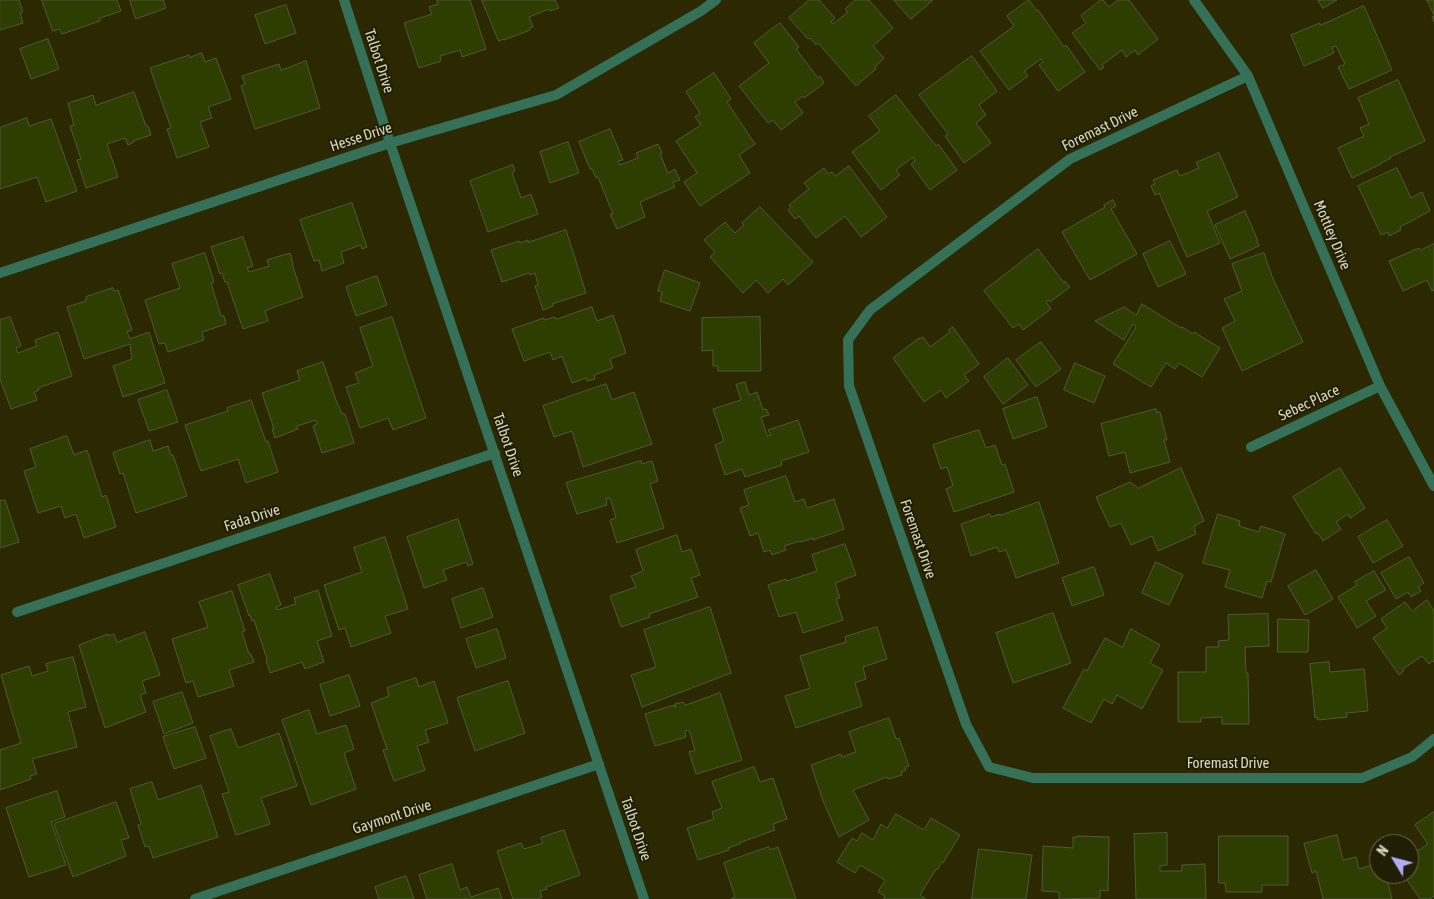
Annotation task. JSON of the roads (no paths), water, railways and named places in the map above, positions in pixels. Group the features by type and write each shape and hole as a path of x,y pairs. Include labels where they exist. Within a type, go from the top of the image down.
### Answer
{"street":[{"name":"Talbot Drive","path":"344,0 390,143 644,899"},
{"name":"Hesse Drive","path":"0,272 390,143 556,95 701,11 716,0"},
{"name":"Mottley Drive","path":"1194,0 1248,76 1380,386 1434,486"},
{"name":"Foremast Drive","path":"1248,76 1070,159 870,310 848,340 849,386 966,724 989,767 1033,778 1362,778 1412,757 1434,739"},
{"name":"Sebec Place","path":"1251,447 1380,386"},
{"name":"Fada Drive","path":"18,612 495,453"},
{"name":"Gaymont Drive","path":"195,899 599,764"}]}
